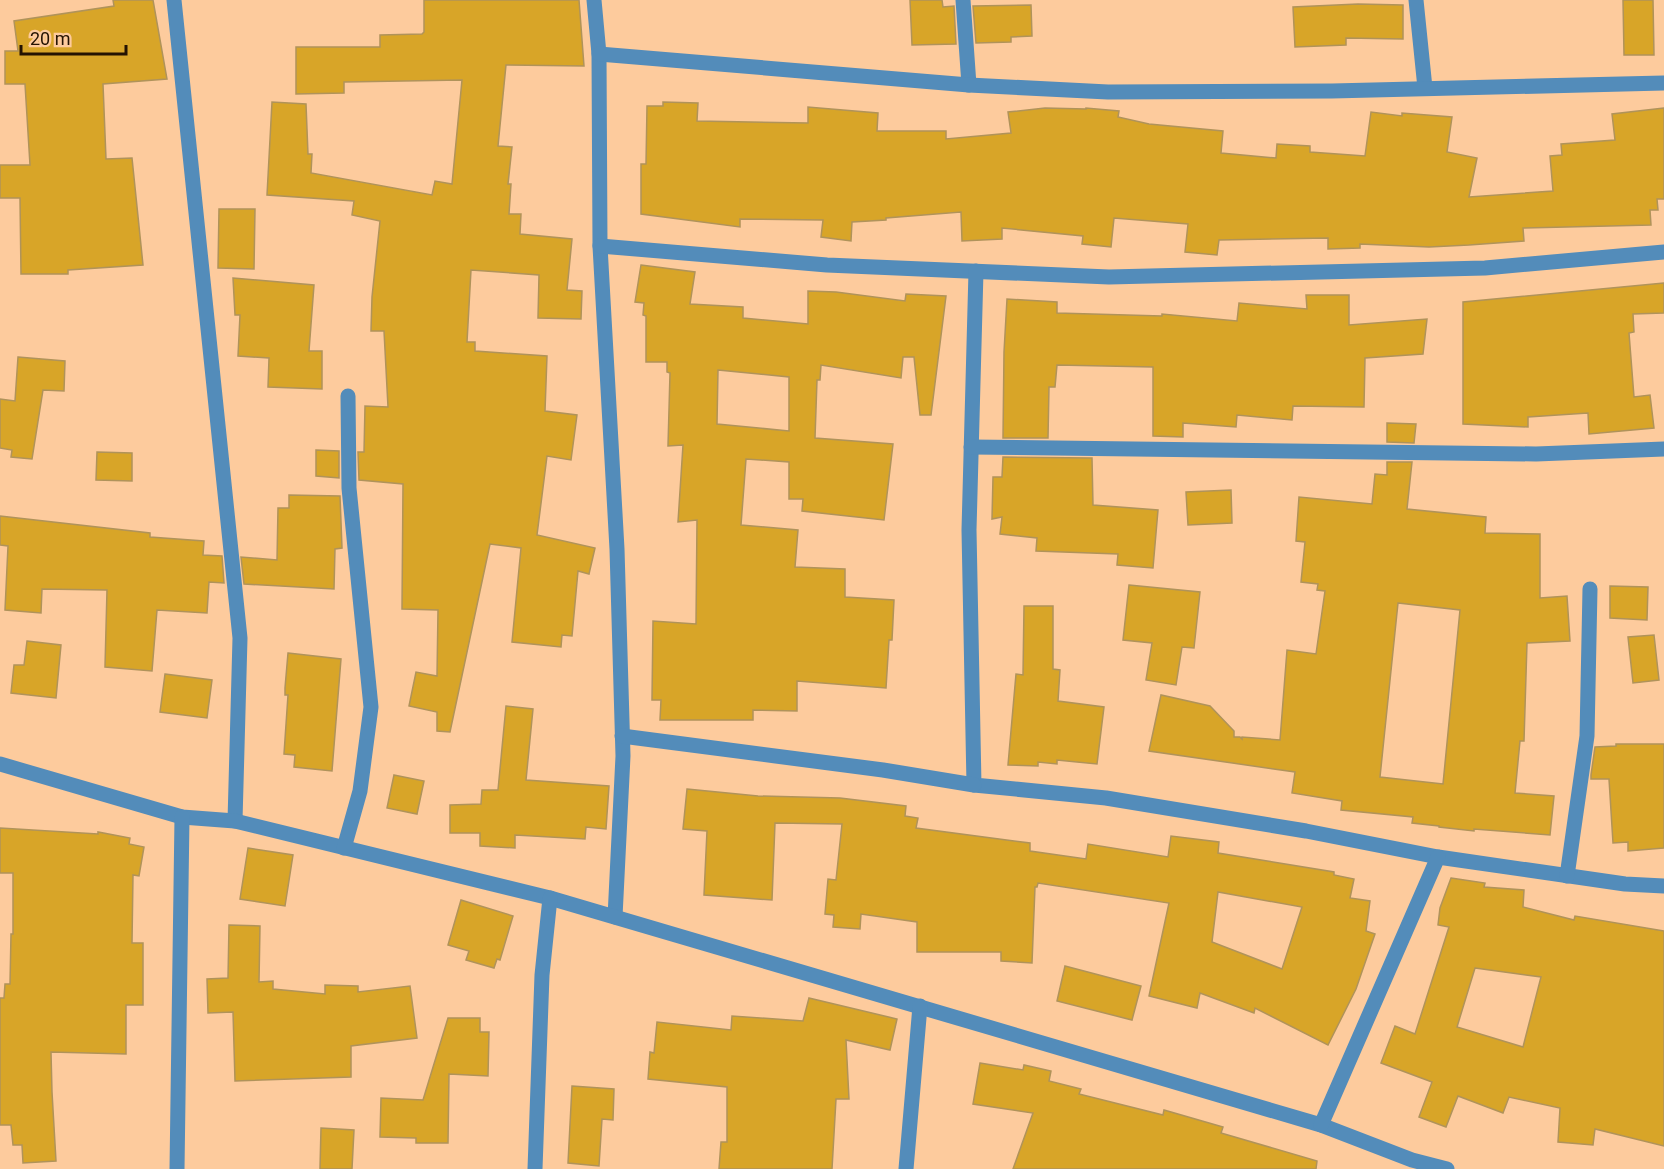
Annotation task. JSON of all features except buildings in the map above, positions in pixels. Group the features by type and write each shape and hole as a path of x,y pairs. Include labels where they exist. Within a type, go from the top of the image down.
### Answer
{"street":[{"path":"174,0 240,638 235,821"},
{"path":"594,0 599,54 600,246 616,549 623,756 615,917"},
{"path":"963,0 969,85"},
{"path":"1416,0 1425,88"},
{"path":"599,54 969,85 1108,92 1332,92 1664,83"},
{"path":"600,246 827,265 1109,277 1485,268 1664,252"},
{"path":"974,785 969,530 976,271"},
{"path":"344,848 360,791 371,707 349,488 348,396"},
{"path":"971,447 1536,454 1664,449"},
{"path":"1567,876 1587,736 1590,589"},
{"path":"622,735 882,770 974,785 1106,798 1306,831 1438,857 1625,884 1664,886"},
{"path":"0,764 182,817 235,821 550,898 1321,1125 1412,1160 1447,1169"},
{"path":"177,1169 182,817"},
{"path":"1321,1125 1438,857"},
{"path":"535,1169 542,975 550,898"},
{"path":"906,1169 920,1006"}]}
